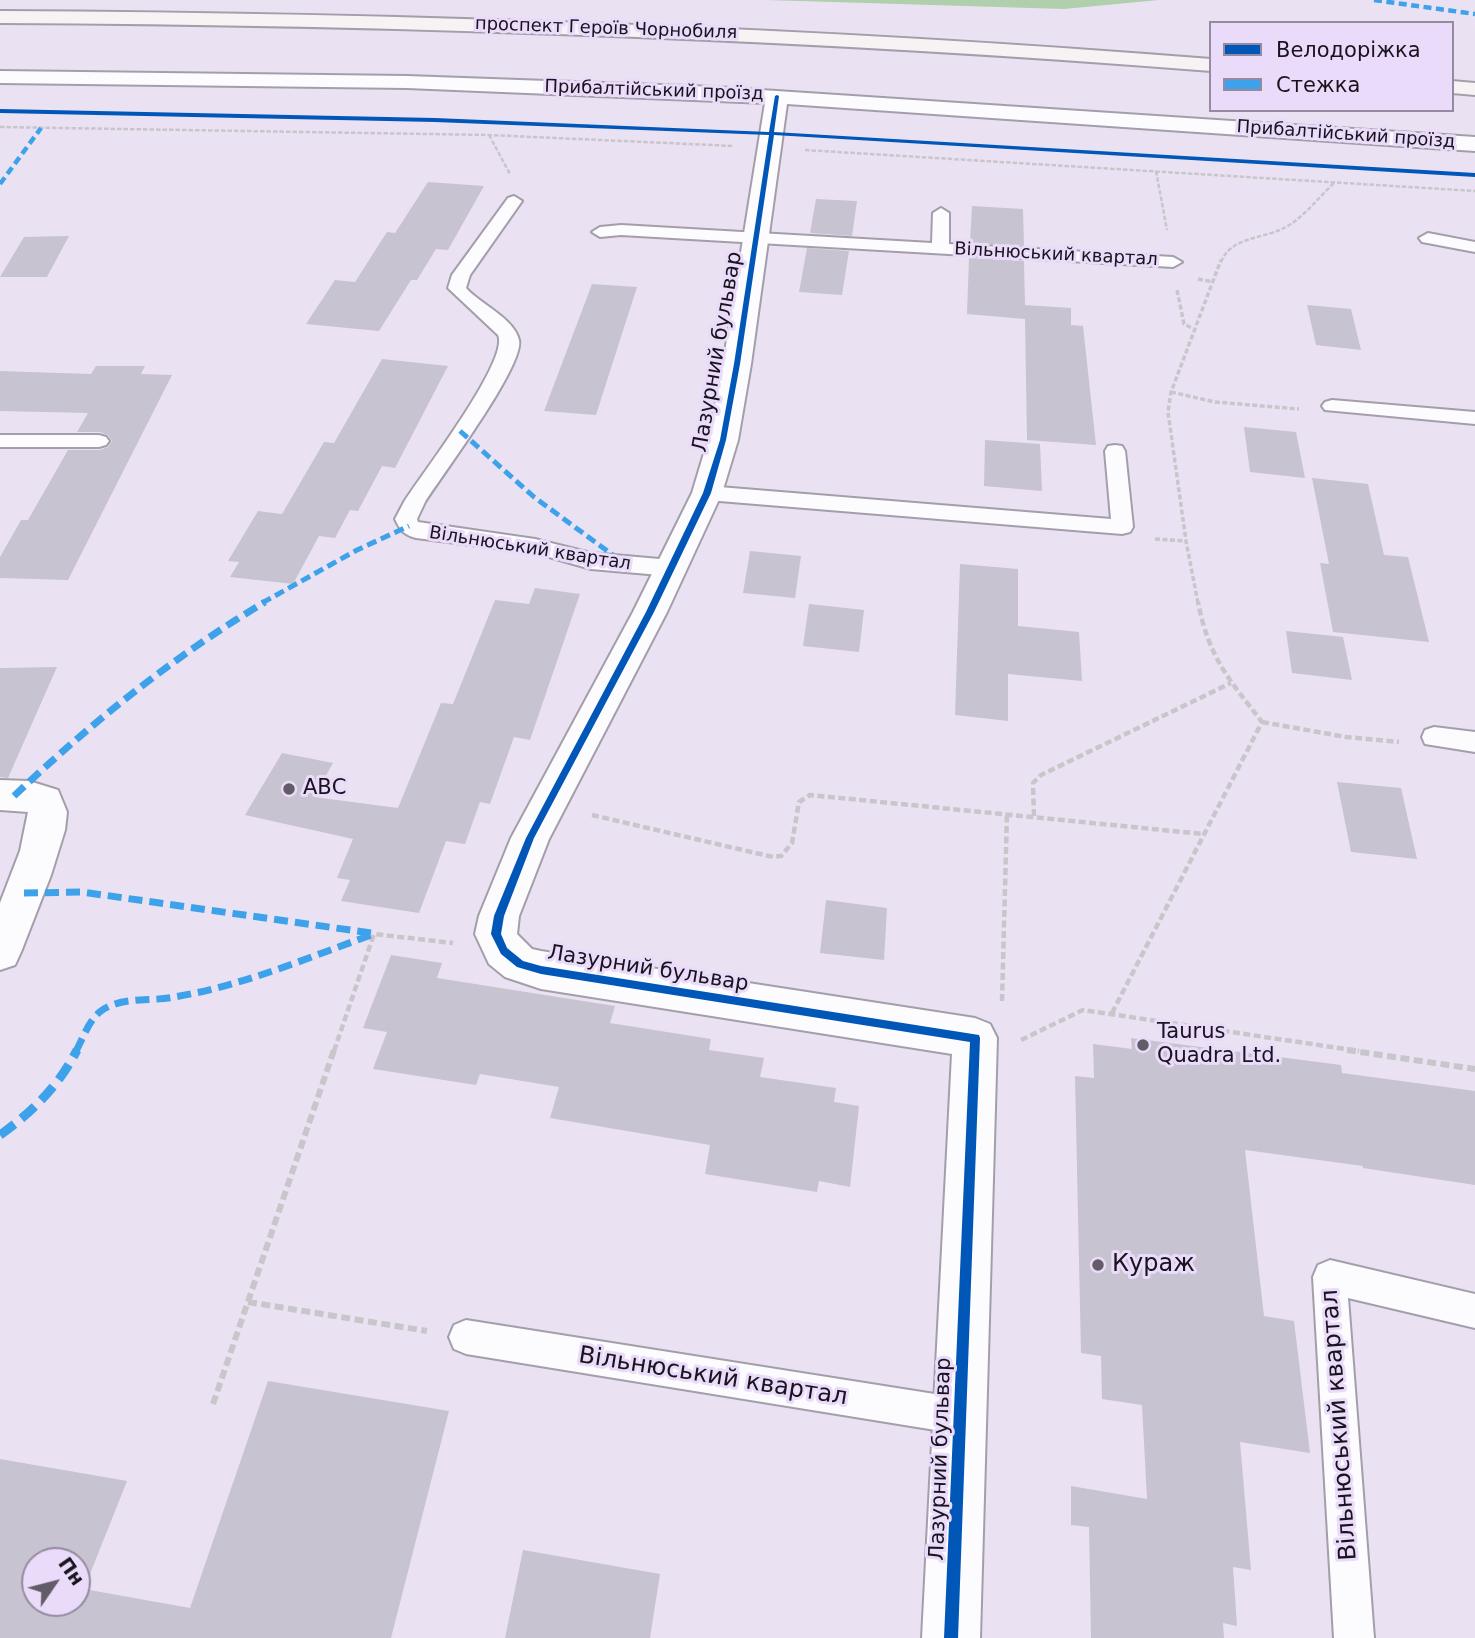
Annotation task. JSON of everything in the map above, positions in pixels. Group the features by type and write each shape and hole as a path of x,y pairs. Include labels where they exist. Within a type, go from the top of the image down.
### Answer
{"street":[{"path":"53,17 81,0"},
{"name":"проспект Героїв Чорнобиля","path":"0,16 391,21 646,30 901,41 1209,65"},
{"name":"Прибалтійський проїзд","path":"0,77 394,82 777,96 1475,144"},
{"path":"1454,87 1475,89"},
{"name":"Лазурний бульвар","path":"777,96 731,400 723,440 707,493 515,870 499,916 496,934 504,951 520,964 541,970 988,1040 960,1416 951,1638"},
{"path":"0,795 38,798 45,801 50,814 32,873 0,952"}],"lane":[{"name":"Вільнюський квартал","path":"514,201 461,275 457,288 502,330 510,341 510,352 487,395 450,444 417,496 406,519 409,526 416,531 535,546 577,559 671,568"},
{"name":"Вільнюський квартал","path":"940,248 941,213"},
{"name":"Вільнюський квартал","path":"600,232 621,230 1172,262"},
{"path":"1427,238 1475,247"},
{"path":"1332,406 1475,418"},
{"path":"1,443 99,441"},
{"path":"707,493 1122,527 1115,451"},
{"path":"1434,737 1475,742"},
{"name":"Вільнюський квартал","path":"1354,1638 1330,1277 1475,1311"},
{"name":"Вільнюський квартал","path":"466,1337 960,1416"}],"path":[{"path":"489,135 516,187 514,201"},
{"path":"1156,171 1182,320 1186,326 1196,330"},
{"path":"1335,182 1287,226 1232,246 1224,253 1171,392 1170,427 1186,541 1201,624 1211,651 1262,722 1298,730 1384,741 1434,737"},
{"path":"1171,392 1215,402 1305,409 1332,406"},
{"path":"1034,816 1034,783 1041,775 1231,682"},
{"path":"1112,1013 1262,722"},
{"path":"547,804 773,857 781,856 792,843 799,802 810,795 1203,834"},
{"path":"1007,813 988,1040 1030,1038 1076,1012 1112,1013 1475,1069"},
{"path":"212,1404 374,934 456,943 480,940 496,934"},
{"path":"248,1302 466,1337"}],"green space":[{"path":"766,0 1159,0 1064,9"}],"building":[{"path":"428,182 484,186 448,250 436,249 417,280 411,280 379,331 306,324 335,280 355,282 387,232 395,233"},
{"path":"816,199 857,201 852,236 810,233"},
{"path":"972,206 1023,209 1024,246 970,243"},
{"path":"69,236 47,277 0,277 24,237"},
{"path":"807,248 849,251 842,295 799,292"},
{"path":"969,258 1024,261 1025,305 1071,308 1071,325 1083,326 1096,445 1027,440 1025,319 967,314"},
{"path":"592,284 637,287 596,415 544,411"},
{"path":"1307,305 1351,309 1361,350 1316,345"},
{"path":"382,359 448,366 395,468 382,466 358,511 350,510 335,538 319,536 293,584 230,577 239,562 228,561 258,511 282,514 324,442 334,443"},
{"path":"96,366 145,366 141,374 172,375 68,580 0,578 0,557 21,520 28,520 68,450 100,450 108,447 112,441 108,435 100,432 77,432 88,413 0,411 0,371 91,374"},
{"path":"1244,427 1296,432 1305,478 1250,472"},
{"path":"985,440 1040,444 1042,491 984,486"},
{"path":"1312,478 1368,484 1384,555 1408,557 1429,642 1333,632 1320,563 1329,564"},
{"path":"750,551 801,556 795,598 743,593"},
{"path":"960,564 1018,569 1018,626 1079,632 1082,681 1008,674 1008,721 955,715"},
{"path":"535,588 580,594 530,740 514,737 490,804 480,802 465,844 446,841 419,913 341,901 350,880 337,878 353,839 245,815 282,753 333,763 314,797 398,808 441,703 453,704 495,600 529,604"},
{"path":"809,604 864,610 859,652 803,646"},
{"path":"1286,631 1343,637 1352,680 1292,673"},
{"path":"57,667 8,778 0,777 0,668"},
{"path":"1337,782 1401,788 1417,859 1351,852"},
{"path":"826,900 887,908 884,960 820,953"},
{"path":"391,955 442,963 437,978 615,1006 610,1023 711,1039 709,1050 764,1058 760,1077 836,1088 834,1102 859,1106 850,1187 819,1181 817,1192 705,1174 710,1145 550,1118 559,1087 480,1074 476,1085 373,1069 387,1032 363,1028"},
{"path":"1131,1038 1341,1065 1342,1073 1475,1091 1475,1185 1245,1150 1264,1316 1294,1321 1310,1453 1240,1442 1251,1570 1233,1567 1237,1626 1223,1623 1224,1638 1091,1638 1089,1527 1071,1525 1071,1486 1147,1499 1142,1405 1102,1399 1101,1356 1081,1353 1075,1076 1094,1078 1093,1044 1132,1049"},
{"path":"268,1381 449,1411 391,1638 0,1638 0,1459 127,1481 91,1571 91,1547 21,1547 21,1617 91,1617 91,1590 190,1608"},
{"path":"523,1550 660,1574 650,1638 505,1638"}],"marked path":[{"path":"1374,0 1475,14"},
{"path":"0,184 41,128"},
{"path":"460,431 534,497 625,564"},
{"path":"14,796 100,718 200,644 305,578 409,526"},
{"path":"24,893 82,892 371,933"},
{"path":"0,1135 24,1118 48,1094 69,1066 92,1020 102,1010 124,1001 172,998 219,988 374,934"}],"cycle path":[{"path":"777,96 737,364 723,440 707,493 650,612 530,838 499,916 496,934 504,951 520,964 541,970 975,1038 951,1638"},
{"path":"0,111 435,120 729,131 1475,175"}],"place":[{"name":"АВС","path":"289,789"},
{"name":"Taurus Quadra Ltd.","path":"1143,1045"},
{"name":"Кураж","path":"1098,1265"}]}
